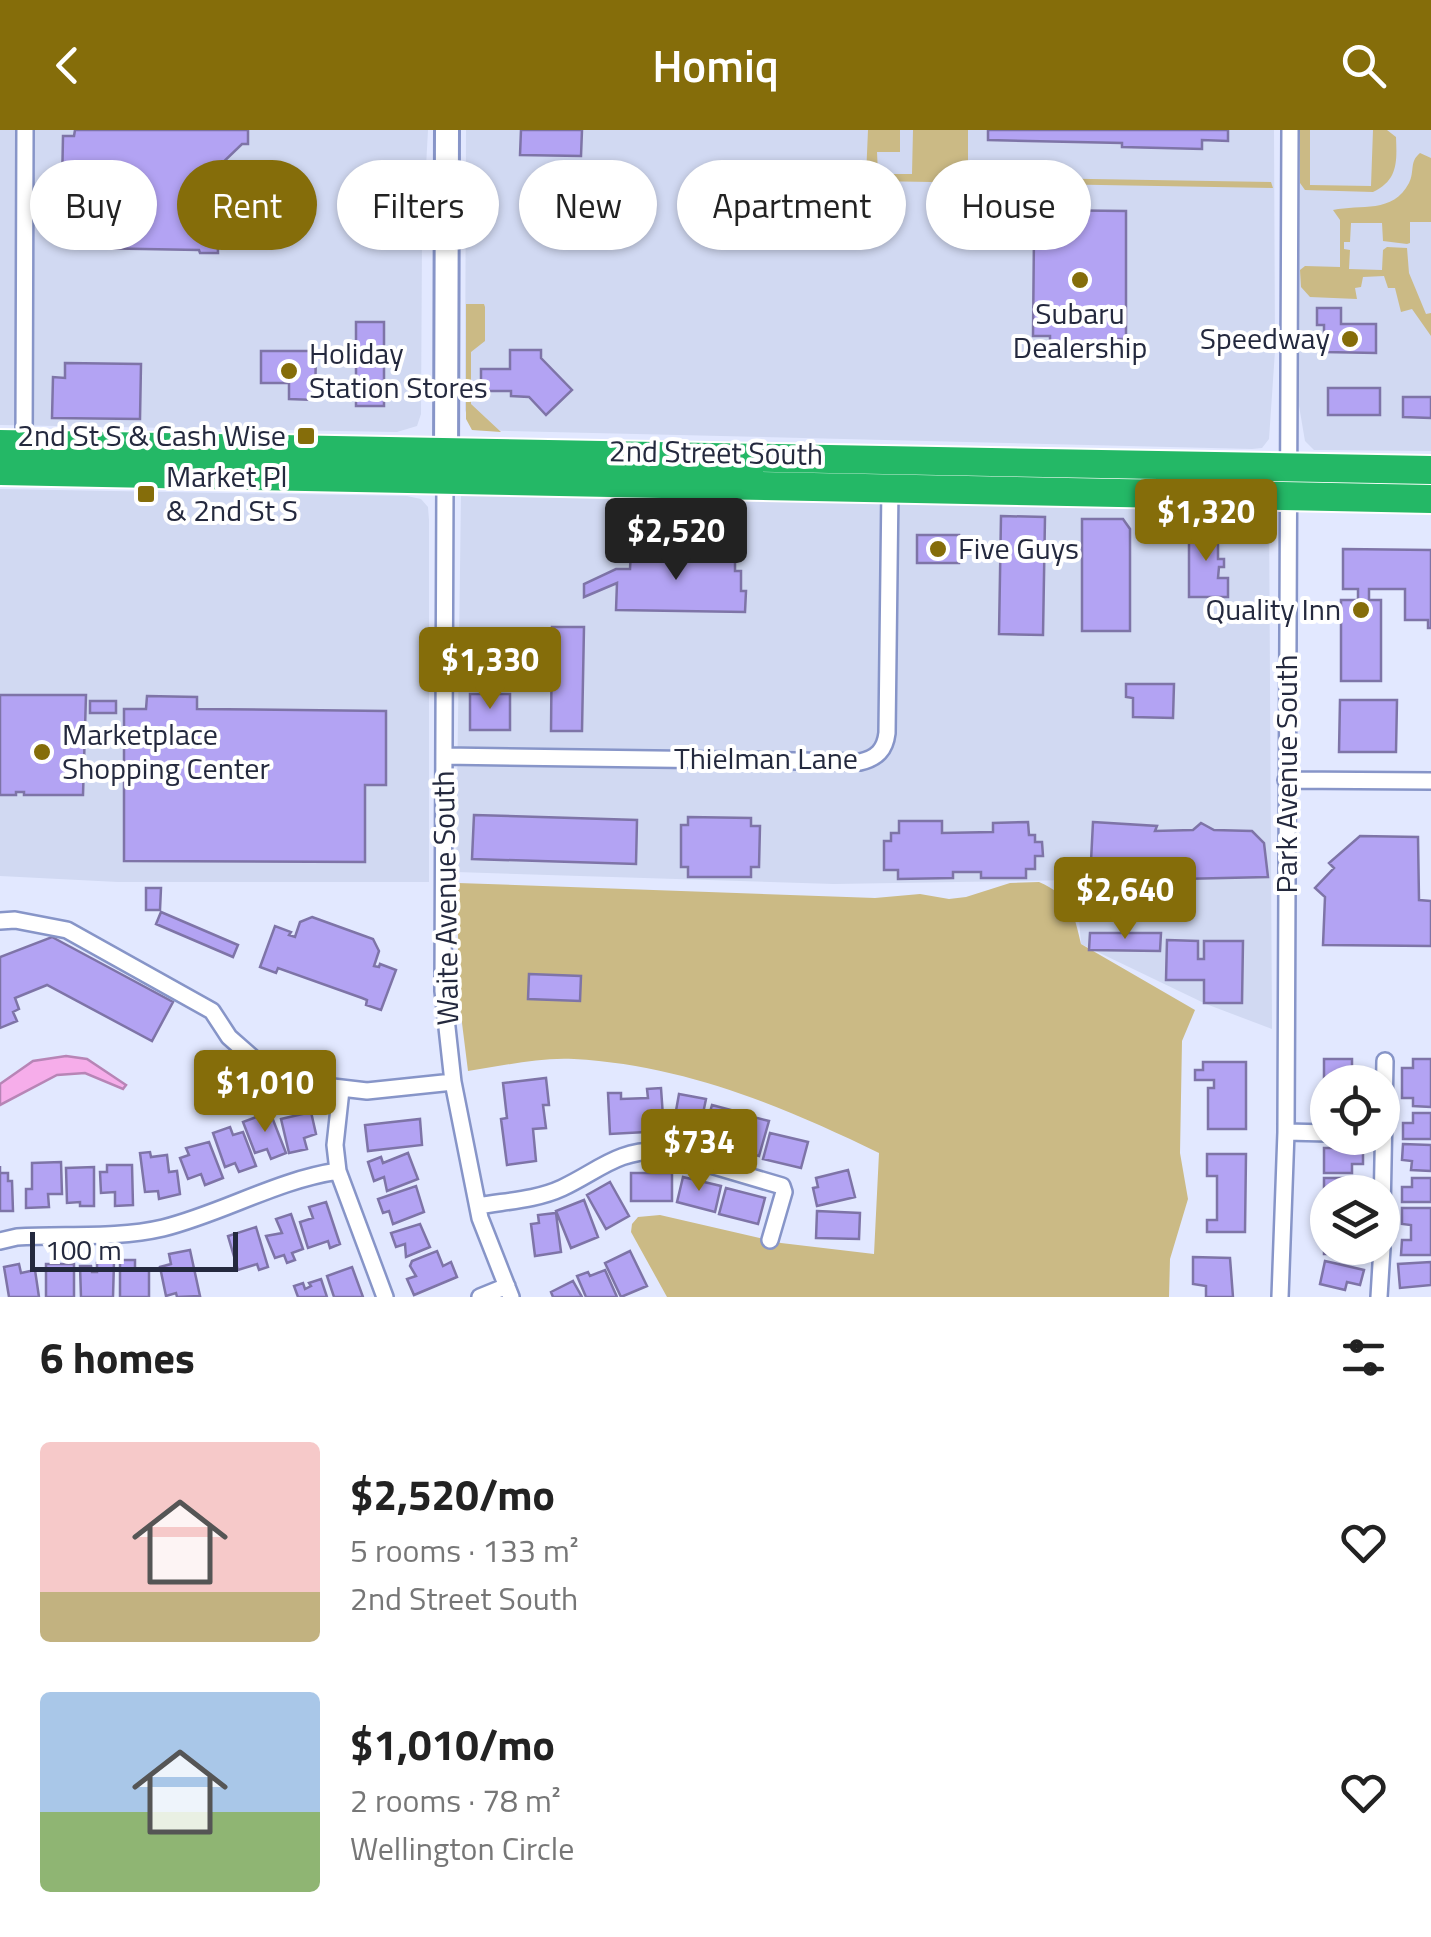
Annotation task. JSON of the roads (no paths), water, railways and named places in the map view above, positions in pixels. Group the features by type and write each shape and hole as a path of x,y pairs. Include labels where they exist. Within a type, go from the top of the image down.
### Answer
{"highway":[{"name":"2nd Street South","path":"12,444 446,452 1290,481 1431,499"},
{"name":"2nd Street South","path":"0,471 890,487 1290,481 1431,470"}],"street":[{"path":"12,444 25,130"},
{"name":"Waite Avenue South","path":"447,130 444,991 454,1082 480,1218 509,1292"},
{"name":"Park Avenue South","path":"1280,1297 1286,1132 1290,130"},
{"name":"Thielman Lane","path":"444,756 860,762 872,759 886,743 887,733 890,487"},
{"path":"1286,780 1431,781"},
{"path":"0,922 16,920 66,930 212,1011 229,1037 263,1067 307,1084 367,1091 454,1082"},
{"path":"1385,1061 1385,1065"},
{"path":"341,1090 338,1171 385,1297"},
{"path":"1286,1132 1310,1132"},
{"path":"478,1206 543,1195 622,1155 643,1150 663,1152 782,1186 784,1192 770,1240"},
{"path":"0,1241 160,1229 308,1176 338,1171"},
{"path":"1379,1297 1381,1265"},
{"path":"480,1297 509,1292"}],"place":[{"name":"Subaru Dealership","path":"1080,280"},
{"name":"Speedway","path":"1350,339"},
{"name":"Holiday Station Stores","path":"289,371"},
{"name":"2nd St S & Cash Wise","path":"306,436"},
{"name":"Market Pl & 2nd St S","path":"146,494"},
{"name":"Five Guys","path":"938,549"},
{"name":"Quality Inn","path":"1361,610"},
{"name":"Marketplace Shopping Center","path":"42,752"}]}
